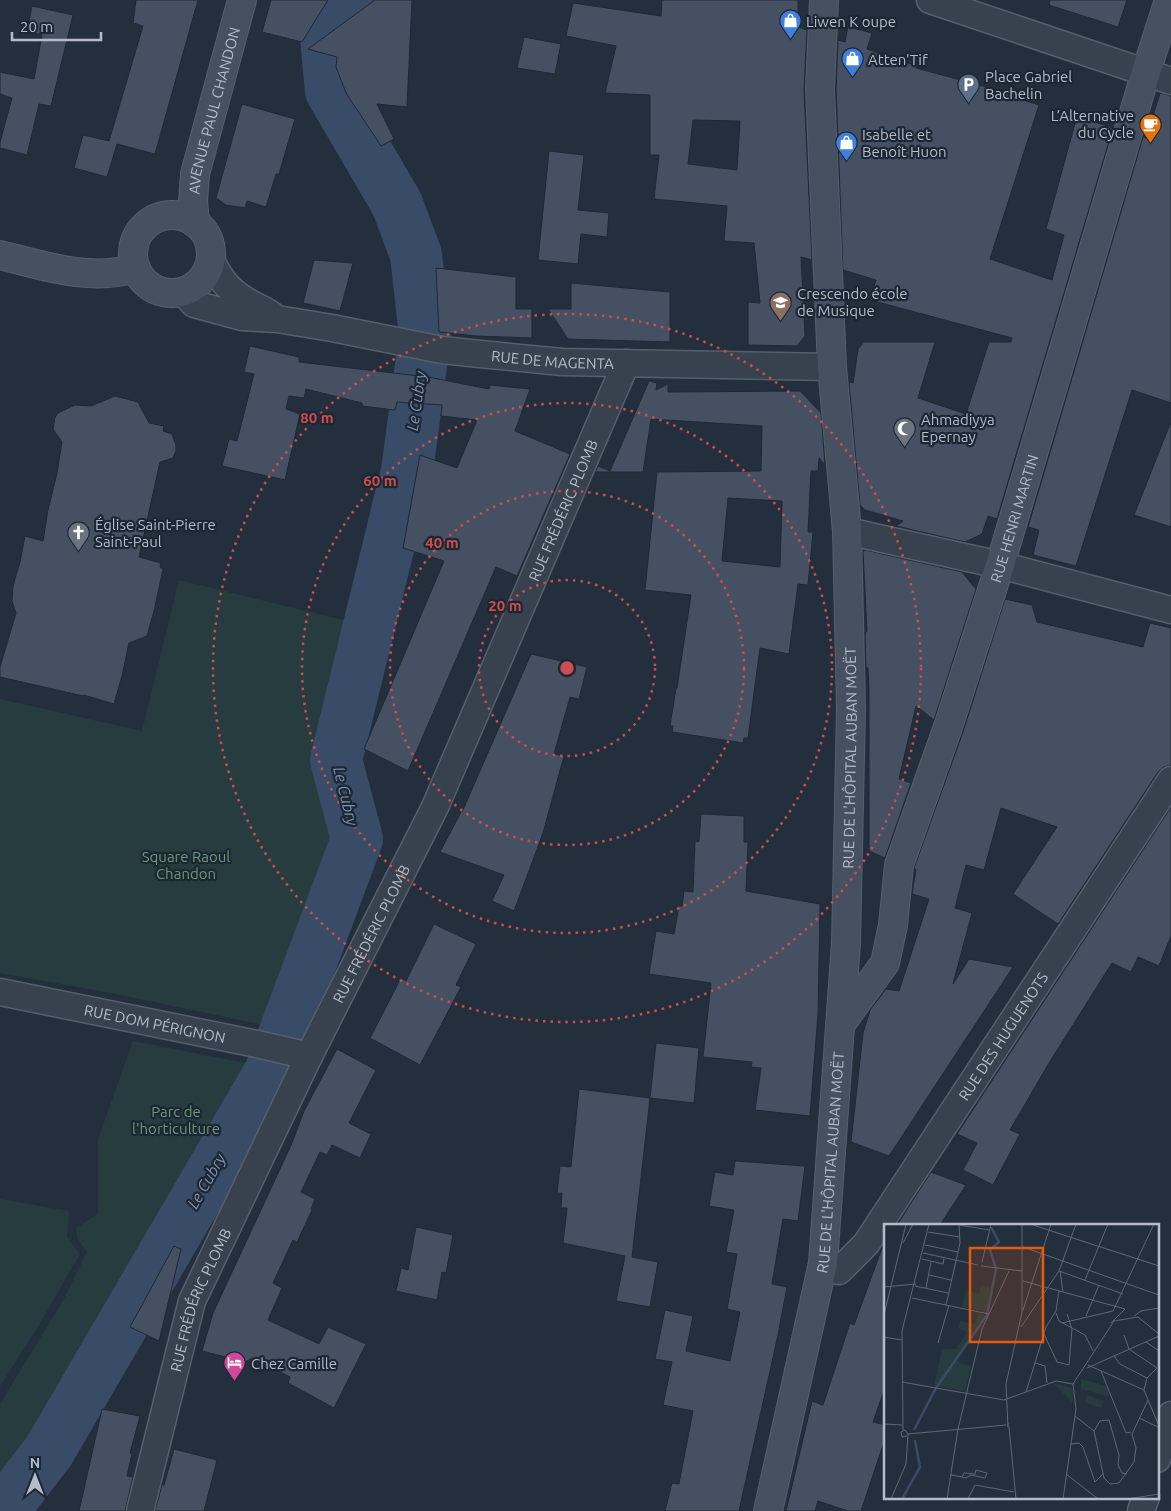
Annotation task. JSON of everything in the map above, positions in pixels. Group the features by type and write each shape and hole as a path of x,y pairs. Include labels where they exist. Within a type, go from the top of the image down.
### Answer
{"main road":[{"name":"AVENUE PAUL CHANDON","path":"195,223 193,201 195,174 242,0"},
{"name":"RUE DE L'HÔPITAL AUBAN MOËT","path":"768,1511 823,1263 846,943 851,709 847,531 832,367 820,89 824,0"},
{"name":"RUE HENRI MARTIN","path":"840,1026 885,964 893,925 899,865 948,727 1000,566 1169,0"},
{"path":"169,215 182,217 195,223 202,230 208,239 211,249 211,260 202,280 193,287 183,292 161,292 148,286 139,276 133,250 136,237 144,226 156,219 169,215"},
{"path":"0,255 72,273 89,275 119,273 136,268"}],"street":[{"path":"930,0 1171,80"},
{"name":"RUE DE MAGENTA","path":"211,260 220,278 227,286 245,300 261,307 277,320"},
{"name":"RUE DE MAGENTA","path":"183,292 194,304 242,317 277,320 442,350 536,360 832,367"},
{"name":"RUE FRÉDÉRIC PLOMB","path":"140,1511 192,1302 302,1055 435,807 626,363"},
{"path":"847,531 1000,566 1171,610"},
{"name":"RUE DES HUGUENOTS","path":"823,1263 839,1271 866,1244 1171,780"},
{"name":"RUE DOM PÉRIGNON","path":"0,992 302,1055"},
{"path":"1158,1456 1171,1414"},
{"path":"1142,1511 1146,1498"}],"green space":[{"name":"Square Raoul Chandon","path":"179,580 347,621 320,766 344,838 278,1028 111,993 0,973 0,699 142,731"},
{"name":"Parc de l'horticulture","path":"133,1041 281,1070 61,1452 16,1511 0,1511 0,1404 64,1299 87,1252 78,1240 76,1228 98,1214 98,1139"},
{"path":"0,1199 69,1211 67,1237 80,1254 38,1327 0,1386"}],"building":[{"path":"136,0 198,0 155,154 117,144 107,177 74,168 83,135 109,141 143,26 133,23"},
{"path":"271,0 328,0 302,42 262,32"},
{"path":"375,0 412,0 407,107 377,104 394,139 381,146 346,93 336,67 337,57 308,49"},
{"path":"662,0 798,0 798,27 807,30 804,90 812,260 801,257 805,336 797,346 748,345 748,302 760,303 754,243 724,241 727,206 654,199 659,155 650,155 650,95 605,93 616,46 566,36 573,3 661,16","holes":["693,120 740,121 737,170 688,164"]},
{"path":"1050,0 1127,0 1118,27 1049,5"},
{"path":"32,6 73,15 51,106 39,104 27,155 0,148 12,98 0,94 0,72 34,79 42,35 27,31"},
{"path":"848,27 872,33 867,49 917,66 916,68 1009,93 1008,95 1039,105 990,259 1052,280 1064,235 1046,229 1077,116 1113,128 997,519 988,516 982,534 965,542 896,526 903,521 865,510 860,505 849,382 853,383 858,349 864,342 935,342 918,398 966,414 989,342 1011,342 1012,338 870,300 876,280 843,270 836,89 838,40 845,42"},
{"path":"524,37 561,44 555,74 517,68"},
{"path":"1160,93 1171,96 1171,403 1132,390 1076,566 1033,555 1039,530 1028,527 1143,137 1146,138"},
{"path":"242,104 295,119 279,174 276,174 266,207 247,201 245,208 226,205 216,198"},
{"path":"549,151 584,155 578,210 609,213 607,237 581,234 578,264 538,260"},
{"path":"314,260 353,263 340,311 303,303"},
{"path":"436,268 516,277 516,309 532,309 532,338 476,336 439,332"},
{"path":"571,283 670,292 670,342 568,339 548,309 571,309"},
{"path":"250,346 299,357 299,362 428,377 489,389 490,385 530,389 515,431 570,454 517,576 496,567 408,771 364,749 444,561 403,548 420,455 457,468 477,420 441,416 442,405 397,402 395,410 362,406 362,403 306,389 304,398 289,396 286,409 300,414 285,480 222,466 229,439 237,441 254,374 244,372"},
{"path":"649,381 657,383 656,390 668,384 668,392 800,391 821,413 825,465 819,458 818,471 811,471 808,532 813,532 808,585 798,584 789,654 760,648 748,738 744,738 743,743 672,732 673,726 670,726 691,595 645,590 657,472 761,471 762,426 651,419 643,472 595,472 598,466 610,471","holes":["728,498 782,501 780,567 722,561"]},
{"name":"Église Saint-Pierre Saint-Paul","path":"115,396 138,402 149,423 164,426 163,431 172,434 176,451 173,458 160,462 139,557 161,563 160,567 163,569 154,611 147,636 129,643 114,704 84,695 0,677 0,667 16,613 12,601 13,586 25,536 43,541 62,442 53,429 55,417 58,413 75,405 91,406"},
{"path":"1171,424 1171,527 1134,515"},
{"path":"865,550 962,572 976,589 934,720 916,706 899,779 911,783 885,858 869,851 869,689 868,668 866,668 865,633 867,631 863,552"},
{"path":"1005,599 1032,605 1037,622 1143,647 1150,623 1171,628 1171,765 1164,767 1158,772 1058,924 1013,894 1057,827 1001,808 984,870 966,865 955,908 972,913 953,984 969,959 1013,967 889,1156 851,1142 863,1033 870,1010 886,989 899,991 929,899 912,894 916,870 914,868 963,732"},
{"path":"531,654 587,667 579,699 570,697 554,754 564,756 543,833 514,911 492,901 504,875 440,852 462,812"},
{"path":"1171,807 1171,936 1159,966 1138,957 1131,972 1112,963 1049,1063 1010,1130 1020,1134 993,1185 963,1170 977,1143 957,1134"},
{"path":"701,814 744,816 744,842 748,842 746,891 820,904 818,1014 810,1116 755,1110 761,1068 751,1067 752,1062 703,1057 711,983 649,974 656,931 674,934 684,891 693,892 695,842 699,841"},
{"path":"434,924 476,944 456,985 461,987 420,1065 370,1038 401,978 406,981"},
{"path":"656,1043 699,1048 694,1103 650,1098"},
{"path":"337,1049 376,1070 349,1123 371,1134 360,1158 332,1145 327,1155 320,1152 301,1192 315,1199 312,1210 297,1242 293,1240 273,1283 282,1288 268,1320 319,1344 328,1327 366,1344 334,1408 288,1383 290,1377 253,1358 245,1362 202,1351 213,1313 292,1143 304,1111"},
{"path":"579,1089 650,1098 632,1257 658,1262 650,1307 616,1301 625,1256 563,1243 567,1208 561,1208 562,1193 557,1193 560,1166 571,1167"},
{"path":"735,1161 805,1166 798,1221 783,1219 772,1284 787,1287 778,1335 739,1511 665,1511 672,1483 679,1484 693,1411 663,1405 672,1362 655,1359 665,1310 693,1316 686,1351 730,1361 740,1312 727,1309 737,1254 726,1252 734,1210 709,1206 715,1172 733,1175"},
{"path":"931,1172 966,1185 941,1224 898,1224"},
{"path":"416,1227 453,1235 446,1273 442,1272 437,1300 396,1291 401,1268 408,1270"},
{"path":"174,1246 181,1249 159,1341 130,1327"},
{"path":"882,1248 884,1248 884,1391 873,1422 884,1425 884,1442 861,1511 848,1511 818,1501 815,1511 786,1511 812,1401 823,1405 850,1323 854,1325"},
{"path":"102,1409 140,1416 130,1453 132,1454 127,1476 133,1477 125,1511 79,1511"},
{"path":"174,1449 217,1460 204,1511 155,1511"}],"waterway":[{"name":"Le Cubry","path":"3,1511 49,1451 270,1072 357,839 336,760 407,471 425,335 416,255 397,204 331,91 326,37 353,0"}],"place":[{"name":"Liwen K oupe","path":"790,40"},
{"name":"Atten'Tif","path":"852,78"},
{"name":"Place Gabriel Bachelin","path":"969,104"},
{"name":"L’Alternative du Cycle","path":"1150,143"},
{"name":"Isabelle et Benoît Huon","path":"846,162"},
{"name":"Crescendo école de Musique","path":"781,321"},
{"name":"Ahmadiyya Epernay","path":"905,447"},
{"name":"Église Saint-Pierre Saint-Paul","path":"79,552"},
{"name":"Chez Camille","path":"235,1382"}]}
